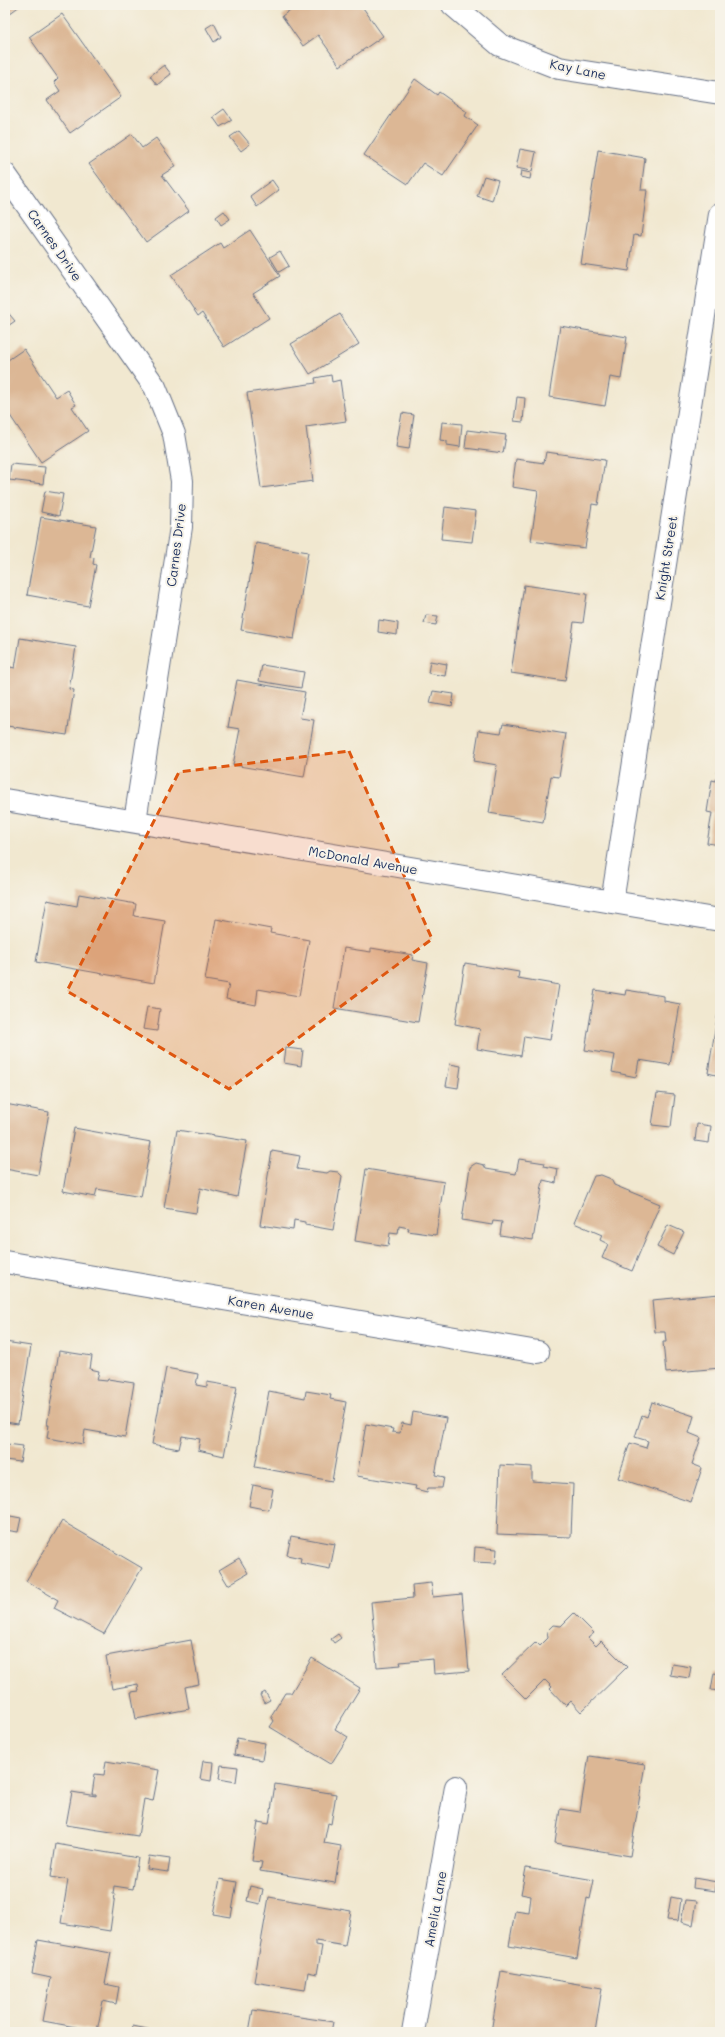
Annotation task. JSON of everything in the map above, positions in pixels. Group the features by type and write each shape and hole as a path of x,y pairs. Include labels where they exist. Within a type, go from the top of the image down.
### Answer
{"street":[{"name":"Kay Lane","path":"453,5 500,45 559,68 720,92"},
{"name":"Carnes Drive","path":"5,174 155,387 174,434 182,481 181,527 135,821"},
{"name":"Knight Street","path":"612,902 720,214"},
{"name":"McDonald Avenue","path":"5,800 720,920"},
{"name":"Karen Avenue","path":"5,1262 538,1352"},
{"name":"Amelia Lane","path":"413,2032 456,1787"}],"highlighted area":[{"path":"349,751 432,939 229,1089 67,991 179,772"}],"building":[{"path":"5,5 21,5 5,17"},
{"path":"297,5 361,5 383,36 340,66 318,35 303,46 282,16"},
{"path":"62,14 121,97 70,133 47,100 60,91 54,82 58,78 29,37"},
{"path":"214,23 221,37 214,42 206,28"},
{"path":"164,65 171,74 157,85 150,76"},
{"path":"415,79 437,95 439,92 467,112 465,116 478,125 443,176 423,163 408,184 364,155"},
{"path":"224,109 232,120 220,127 213,117"},
{"path":"239,131 250,144 241,151 230,137"},
{"path":"132,134 142,148 156,138 176,166 162,175 189,211 146,242 89,164"},
{"path":"520,149 536,152 532,171 516,168"},
{"path":"598,150 645,158 641,190 647,190 641,236 634,235 629,271 581,264"},
{"path":"521,171 531,173 530,179 520,177"},
{"path":"484,176 498,180 492,201 477,196"},
{"path":"272,180 279,190 257,207 250,196"},
{"path":"224,211 230,219 221,225 216,217"},
{"path":"250,230 280,276 253,293 269,318 224,347 202,313 198,316 171,275 220,243 223,248"},
{"path":"280,251 289,266 279,272 270,257"},
{"path":"5,309 15,321 5,328"},
{"path":"340,314 359,344 310,374 291,344"},
{"path":"560,326 627,337 621,379 610,377 605,406 549,397"},
{"path":"24,349 56,397 67,390 76,405 72,407 88,431 41,462 5,408 5,362"},
{"path":"331,375 332,382 340,380 346,421 306,427 313,481 261,488 247,393 316,383 315,378"},
{"path":"517,397 525,398 523,422 514,421"},
{"path":"402,413 414,415 409,449 396,447"},
{"path":"442,422 462,424 460,447 447,445 447,441 440,440"},
{"path":"467,430 506,435 503,453 465,448"},
{"path":"546,452 605,460 598,505 592,504 585,548 531,541 538,491 512,487 516,459 544,463"},
{"path":"11,464 45,467 43,484 9,480"},
{"path":"45,491 63,494 59,516 41,512"},
{"path":"445,507 476,511 472,542 441,539"},
{"path":"41,517 96,526 90,557 94,558 93,564 96,565 88,606 27,595"},
{"path":"256,543 308,552 294,639 241,630"},
{"path":"524,585 587,594 583,623 574,622 565,681 511,673"},
{"path":"426,615 438,616 436,625 424,623"},
{"path":"379,620 398,623 397,635 378,632"},
{"path":"20,638 76,647 69,689 74,690 67,735 7,726 5,736 5,666 15,668"},
{"path":"430,661 447,664 445,676 428,673"},
{"path":"262,665 304,672 301,688 259,681"},
{"path":"237,680 305,692 300,718 314,720 304,777 233,765 240,729 228,727"},
{"path":"433,691 454,694 452,707 430,703"},
{"path":"503,724 566,734 559,777 551,776 543,822 489,813 497,765 474,761 479,730 501,733"},
{"path":"719,761 720,845 707,843 712,813 707,812 712,780 716,781"},
{"path":"79,894 136,904 134,916 165,921 154,983 36,962 47,900 77,906"},
{"path":"216,919 271,929 270,933 309,940 299,996 258,989 256,1005 226,999 229,984 205,980"},
{"path":"344,948 371,952 371,948 413,955 412,960 428,963 418,1022 334,1008"},
{"path":"465,963 519,972 518,978 559,985 550,1040 524,1036 521,1056 477,1049 480,1029 455,1024"},
{"path":"595,990 625,995 626,990 664,996 664,1001 680,1004 670,1065 639,1060 636,1077 612,1072 615,1055 585,1050"},
{"path":"147,1007 160,1009 157,1031 143,1029"},
{"path":"718,1012 720,1012 720,1076 708,1073"},
{"path":"286,1048 303,1050 301,1066 284,1063"},
{"path":"450,1064 461,1066 458,1088 446,1086"},
{"path":"657,1093 675,1095 671,1127 652,1125"},
{"path":"5,1104 49,1112 38,1175 5,1169"},
{"path":"697,1124 711,1126 709,1143 695,1141"},
{"path":"74,1128 151,1142 141,1197 97,1189 95,1197 63,1191"},
{"path":"177,1130 247,1141 237,1197 200,1188 196,1213 164,1208"},
{"path":"272,1151 300,1156 297,1169 327,1173 330,1171 338,1172 342,1176 333,1230 305,1225 305,1222 294,1220 293,1230 260,1225"},
{"path":"519,1159 545,1163 544,1166 558,1169 556,1183 543,1180 533,1240 500,1235 502,1222 493,1221 492,1225 462,1220 470,1167 476,1163 484,1165 486,1169 516,1174"},
{"path":"366,1169 444,1182 436,1235 408,1231 409,1228 399,1226 398,1234 390,1233 388,1246 355,1241"},
{"path":"601,1175 611,1179 614,1185 660,1204 632,1271 602,1258 608,1244 600,1240 602,1235 574,1223 594,1176"},
{"path":"668,1225 684,1232 673,1255 657,1247"},
{"path":"720,1294 720,1322 718,1322 720,1368 666,1373 663,1342 666,1342 665,1332 655,1332 652,1300"},
{"path":"5,1342 31,1346 18,1424 5,1422"},
{"path":"59,1351 92,1356 90,1369 99,1371 97,1380 107,1381 108,1379 134,1383 125,1437 85,1430 83,1444 47,1438 49,1425 47,1425"},
{"path":"166,1368 198,1374 196,1385 207,1387 207,1382 237,1387 224,1456 198,1450 200,1439 182,1436 179,1449 152,1444"},
{"path":"269,1391 305,1398 306,1391 331,1395 330,1399 346,1402 332,1481 255,1467"},
{"path":"652,1402 694,1416 689,1433 701,1438 692,1464 702,1468 691,1502 618,1478 630,1443 646,1448 648,1441 635,1437 642,1415 647,1417"},
{"path":"413,1412 446,1418 435,1475 444,1477 442,1488 428,1488 427,1492 415,1489 416,1486 357,1476 366,1424 393,1429 392,1432 400,1433 402,1423 411,1425"},
{"path":"7,1444 23,1446 20,1462 5,1460"},
{"path":"500,1465 532,1467 532,1481 573,1484 571,1537 497,1534"},
{"path":"253,1485 273,1489 269,1510 249,1506"},
{"path":"5,1515 21,1518 18,1532 5,1530"},
{"path":"62,1521 142,1568 104,1634 54,1608 58,1600 26,1581"},
{"path":"291,1536 335,1544 330,1569 300,1563 301,1558 287,1555"},
{"path":"475,1547 497,1549 496,1563 474,1562"},
{"path":"239,1558 248,1573 228,1585 219,1570"},
{"path":"431,1583 433,1597 462,1594 469,1671 434,1674 433,1659 400,1662 401,1665 377,1667 371,1602 413,1598 412,1585"},
{"path":"574,1613 594,1633 588,1638 596,1646 601,1641 627,1667 581,1712 571,1701 566,1706 550,1689 552,1687 545,1680 526,1699 502,1675 536,1642 540,1646 548,1638 547,1631 553,1625 561,1626"},
{"path":"338,1634 341,1638 334,1643 331,1639"},
{"path":"191,1640 199,1684 185,1687 189,1709 136,1719 131,1692 139,1691 138,1684 112,1689 106,1656"},
{"path":"312,1658 360,1688 335,1729 348,1737 331,1764 270,1727 274,1721 271,1716 285,1693 291,1693"},
{"path":"672,1664 691,1667 689,1678 670,1675"},
{"path":"714,1673 720,1674 720,1691 711,1690"},
{"path":"265,1692 270,1700 264,1703 260,1695"},
{"path":"237,1738 265,1743 262,1760 234,1755"},
{"path":"589,1756 645,1764 630,1856 555,1843 560,1809 580,1812"},
{"path":"106,1761 159,1770 153,1801 144,1799 138,1836 66,1825 72,1792 96,1796 96,1794 92,1794 95,1774 104,1775"},
{"path":"203,1761 213,1762 211,1781 200,1779"},
{"path":"221,1765 238,1767 236,1782 219,1779"},
{"path":"275,1784 336,1794 331,1824 328,1823 324,1843 341,1846 335,1883 260,1871 262,1862 252,1861 258,1822 269,1824"},
{"path":"56,1844 138,1858 133,1889 114,1886 113,1894 115,1894 110,1931 61,1923 68,1880 51,1877"},
{"path":"149,1856 170,1859 168,1872 147,1869"},
{"path":"526,1868 594,1880 590,1899 587,1898 577,1958 509,1946 515,1911 529,1913 531,1896 521,1894"},
{"path":"694,1878 717,1882 715,1891 693,1888"},
{"path":"220,1879 237,1882 231,1917 213,1914"},
{"path":"250,1886 263,1889 260,1904 247,1901"},
{"path":"269,1897 351,1911 345,1946 316,1941 316,1945 322,1946 317,1974 308,1972 305,1990 254,1982"},
{"path":"671,1897 681,1899 678,1921 667,1920"},
{"path":"685,1900 697,1901 693,1925 681,1922"},
{"path":"38,1940 111,1953 105,1984 119,1987 116,2004 103,2001 97,2031 43,2021 51,1978 32,1974"},
{"path":"501,1971 602,1988 595,2032 491,2032"},
{"path":"253,2010 333,2022 331,2032 249,2032"},
{"path":"133,2026 152,2030 152,2032 132,2032"}]}
